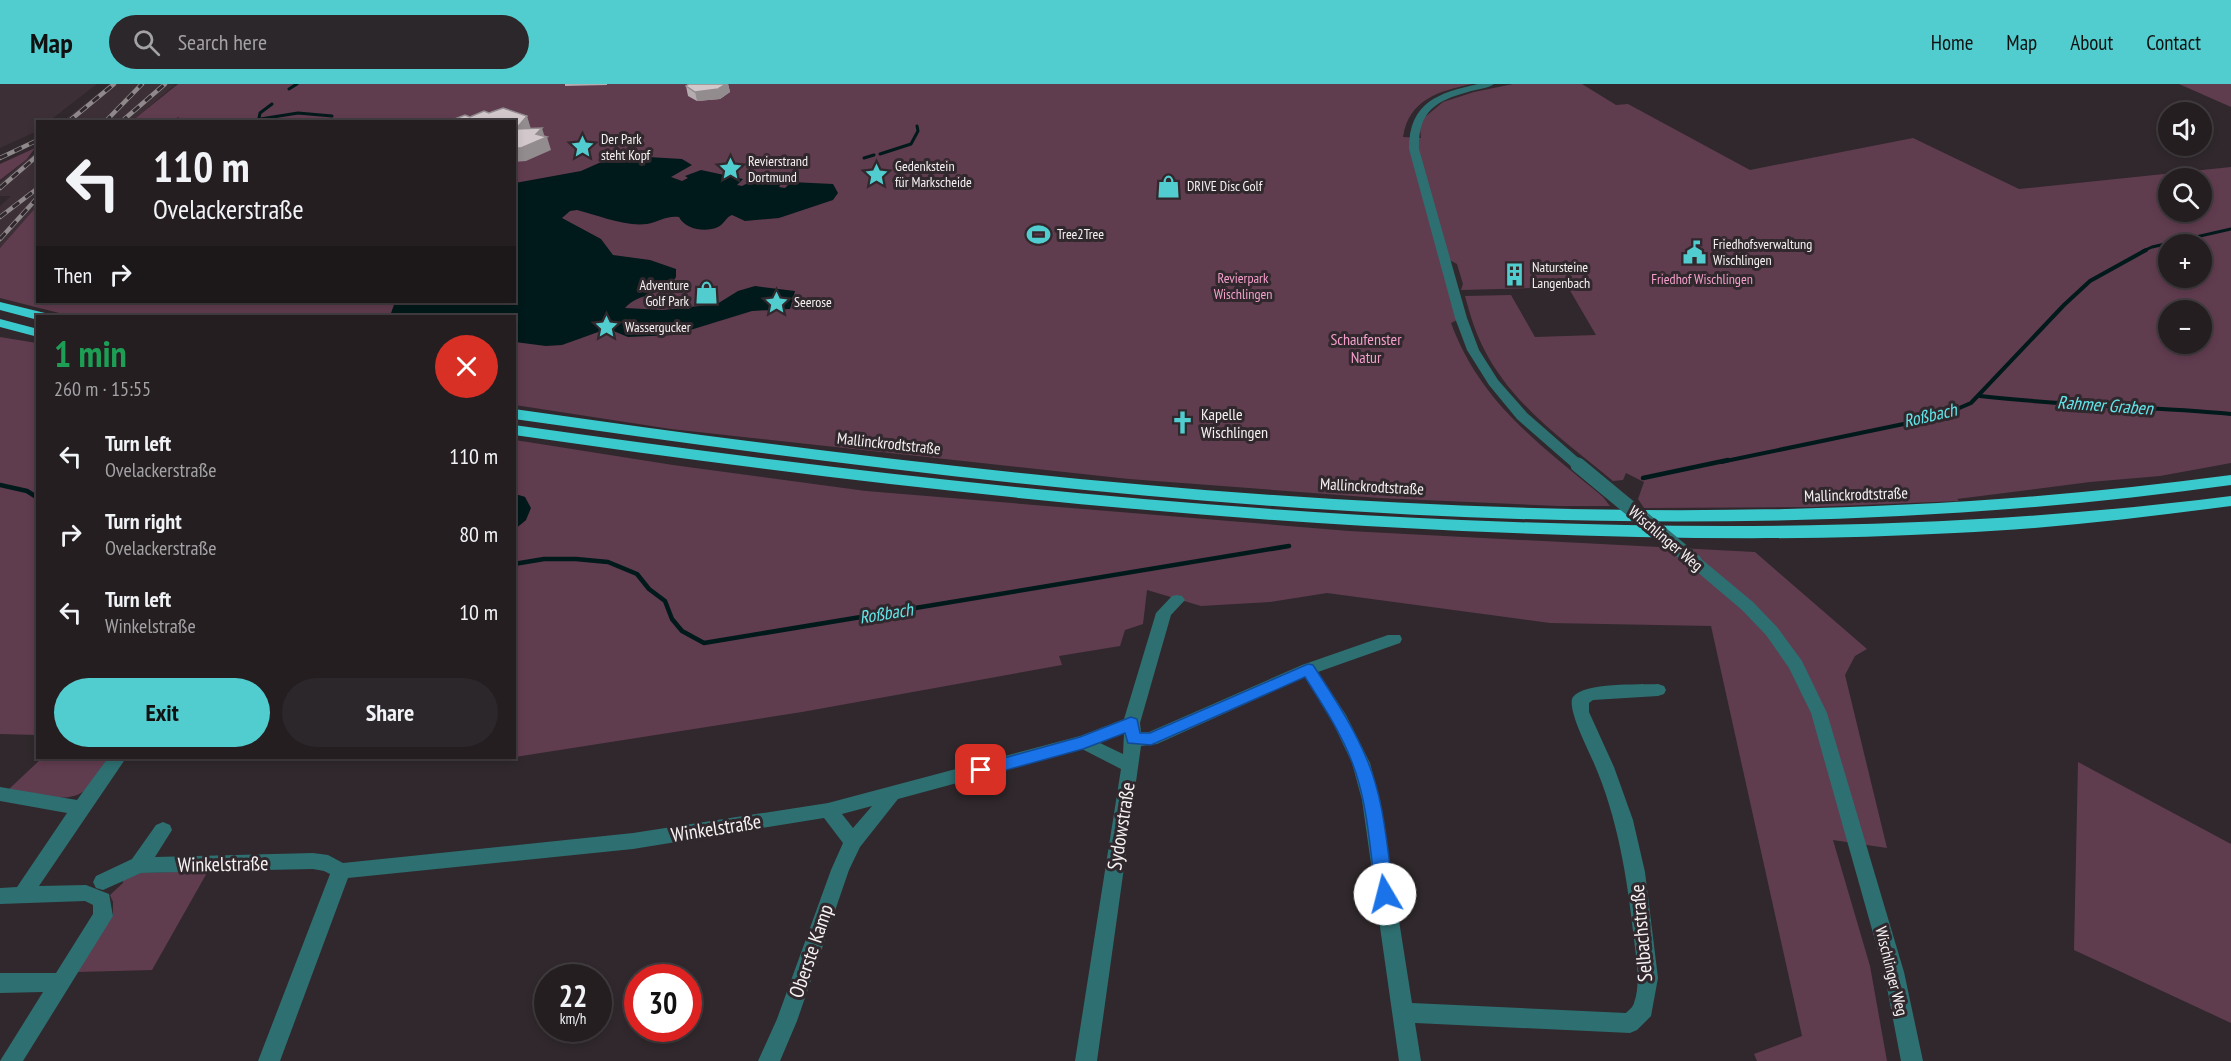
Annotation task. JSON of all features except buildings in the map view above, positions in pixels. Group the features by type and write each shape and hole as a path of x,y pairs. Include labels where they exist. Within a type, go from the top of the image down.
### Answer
{"highway":[{"path":"0,306 36,315"},
{"path":"0,323 36,332"},
{"name":"Mallinckrodtstraße","path":"516,414 665,436 1116,487 1419,508 1687,517 1865,514 2040,504 2136,494 2230,480"},
{"path":"516,430 891,480 1064,498 1302,517 1595,531 1804,532 2015,524 2145,514 2231,501"}],"street":[{"name":"Wischlinger Weg","path":"1490,84 1432,102 1421,112 1414,124 1414,149 1461,318 1473,350 1493,382 1522,416 1751,610 1779,640 1801,673 1819,713 1894,972 1912,1061"},
{"name":"Sydowstraße","path":"1086,1061 1130,766 1132,731 1164,613 1177,600"},
{"name":"Winkelstraße","path":"103,882 139,865 313,861 328,863 341,871 633,841 828,810 1132,731 1151,739 1308,669 1394,639"},
{"path":"1308,669 1340,720 1361,763 1371,800 1410,1061"},
{"name":"Selbachstraße","path":"1403,1012 1630,1023 1644,1009 1648,978 1636,872 1624,820 1605,767 1581,712 1580,700 1590,694 1658,690"},
{"path":"1083,742 1130,766"},
{"path":"22,895 116,759"},
{"path":"0,794 81,808"},
{"name":"Oberste Kamp","path":"769,1061 787,1021 840,870 853,842 891,795"},
{"path":"828,810 853,842"},
{"path":"139,865 163,830"},
{"path":"269,1061 341,871"},
{"path":"0,896 86,893 102,900 103,916 11,1061"},
{"path":"0,983 62,982"}],"shaded area":[{"path":"0,84 97,84 50,120 36,120 36,131 33,133 0,148"},
{"path":"110,84 176,84 133,120 64,120"},
{"path":"36,152 36,207 0,248 0,206 11,196 0,196 0,182"}],"green space":[{"name":"Revierpark Wischlingen","path":"178,84 1472,84 1437,94 1419,105 1406,124 1403,137 1421,138 1420,127 1425,117 1443,102 1474,92 1513,84 1582,84 1616,105 1628,104 1750,170 1913,138 2019,189 2158,175 2158,222 2212,222 2212,169 2231,167 2231,463 2160,476 2090,482 1957,499 1959,501 1813,507 1644,508 1638,499 1644,482 1626,473 1623,480 1613,481 1541,421 1509,388 1481,343 1465,296 1511,295 1535,337 1596,335 1568,287 1461,290 1463,284 1457,264 1444,257 1461,318 1451,323 1464,352 1479,377 1496,400 1535,440 1603,497 1610,506 1379,498 1129,479 671,429 516,405 516,315 67,315 0,298 0,248 36,207 36,303 516,303 516,120 133,120"},
{"path":"2179,84 2231,84 2231,107"},
{"path":"35,148 27,159 0,180 0,164"},
{"path":"0,337 36,343 36,735 0,734"},
{"path":"516,440 673,465 866,491 1349,531 1755,552 1867,649 1855,656 1845,675 1887,848 1833,840 1870,966 1887,1061 1757,1061 1754,1054 1802,1036 1711,626 1550,623 1327,593 1270,602 1201,606 1147,590 1143,624 1125,630 1120,646 1059,656 1062,665 802,712 516,757 516,528 526,520 525,497 516,494"},
{"path":"41,759 107,759 86,789 70,797 49,797 8,790"},
{"path":"223,759 502,759 494,760 222,761"},
{"path":"2078,762 2231,844 2231,1023 2074,950"},
{"path":"208,871 152,970 77,972 113,915 113,902 110,895 123,883 123,878 141,873"}],"water":[{"path":"631,156 682,159 692,165 671,177 682,181 688,178 685,176 701,170 743,179 737,185 742,186 760,177 783,180 779,187 785,188 791,182 833,184 838,193 833,200 779,218 745,221 732,215 718,227 707,230 691,227 679,217 639,224 621,222 577,210 570,211 562,218 601,239 613,255 650,260 676,269 676,277 665,288 637,299 625,308 663,310 717,304 738,291 755,286 795,291 790,309 752,311 674,335 628,337 611,330 601,331 562,345 546,346 516,342 516,315 390,315 395,303 516,303 516,183 581,171 599,163"},
{"path":"516,494 525,497 531,508 526,520 516,528"}],"waterway":[{"path":"289,89 297,84"},
{"path":"259,118 260,113 272,104"},
{"path":"254,120 298,113 332,116"},
{"path":"880,154 911,144 918,131 917,126"},
{"path":"864,158 874,155"},
{"name":"Roßbach","path":"2143,251 2231,229"},
{"name":"Roßbach","path":"1721,462 1918,421 1943,415 1971,403 2064,305 2090,281 2146,250"},
{"name":"Rahmer Graben","path":"1980,396 2231,414"},
{"name":"Roßbach","path":"1643,478 1728,460"},
{"name":"Roßbach","path":"0,485 27,491 36,497"},
{"name":"Roßbach","path":"516,564 544,559 576,559 608,562 637,574 649,589 665,601 672,619 682,631 704,643 1289,546"}],"railway":[{"path":"70,120 114,84"},
{"path":"107,120 142,84"},
{"path":"123,120 165,84"},
{"path":"0,158 36,141"},
{"path":"0,188 36,157"},
{"path":"0,217 36,190"},
{"path":"0,239 36,199"}],"place":[{"name":"Der Park steht Kopf","path":"583,147"},
{"name":"Revierstrand Dortmund","path":"730,169"},
{"name":"Gedenkstein für Markscheide","path":"877,174"},
{"name":"DRIVE Disc Golf","path":"1169,186"},
{"name":"Tree2Tree","path":"1039,234"},
{"name":"Friedhofsverwaltung Wischlingen","path":"1695,252"},
{"name":"Natursteine Langenbach","path":"1514,275"},
{"name":"Adventure Golf Park","path":"707,293"},
{"name":"Seerose","path":"776,302"},
{"name":"Wassergucker","path":"607,327"},
{"name":"Kapelle Wischlingen","path":"1183,423"}],"route":[{"path":"981,770 1083,742 1131,723 1133,739 1151,739 1308,669 1340,720 1361,763 1371,800 1385,894"}],"park label":[{"name":"Friedhof Wischlingen","path":"1702,279"},
{"name":"Schaufenster Natur","path":"1366,348"}]}
